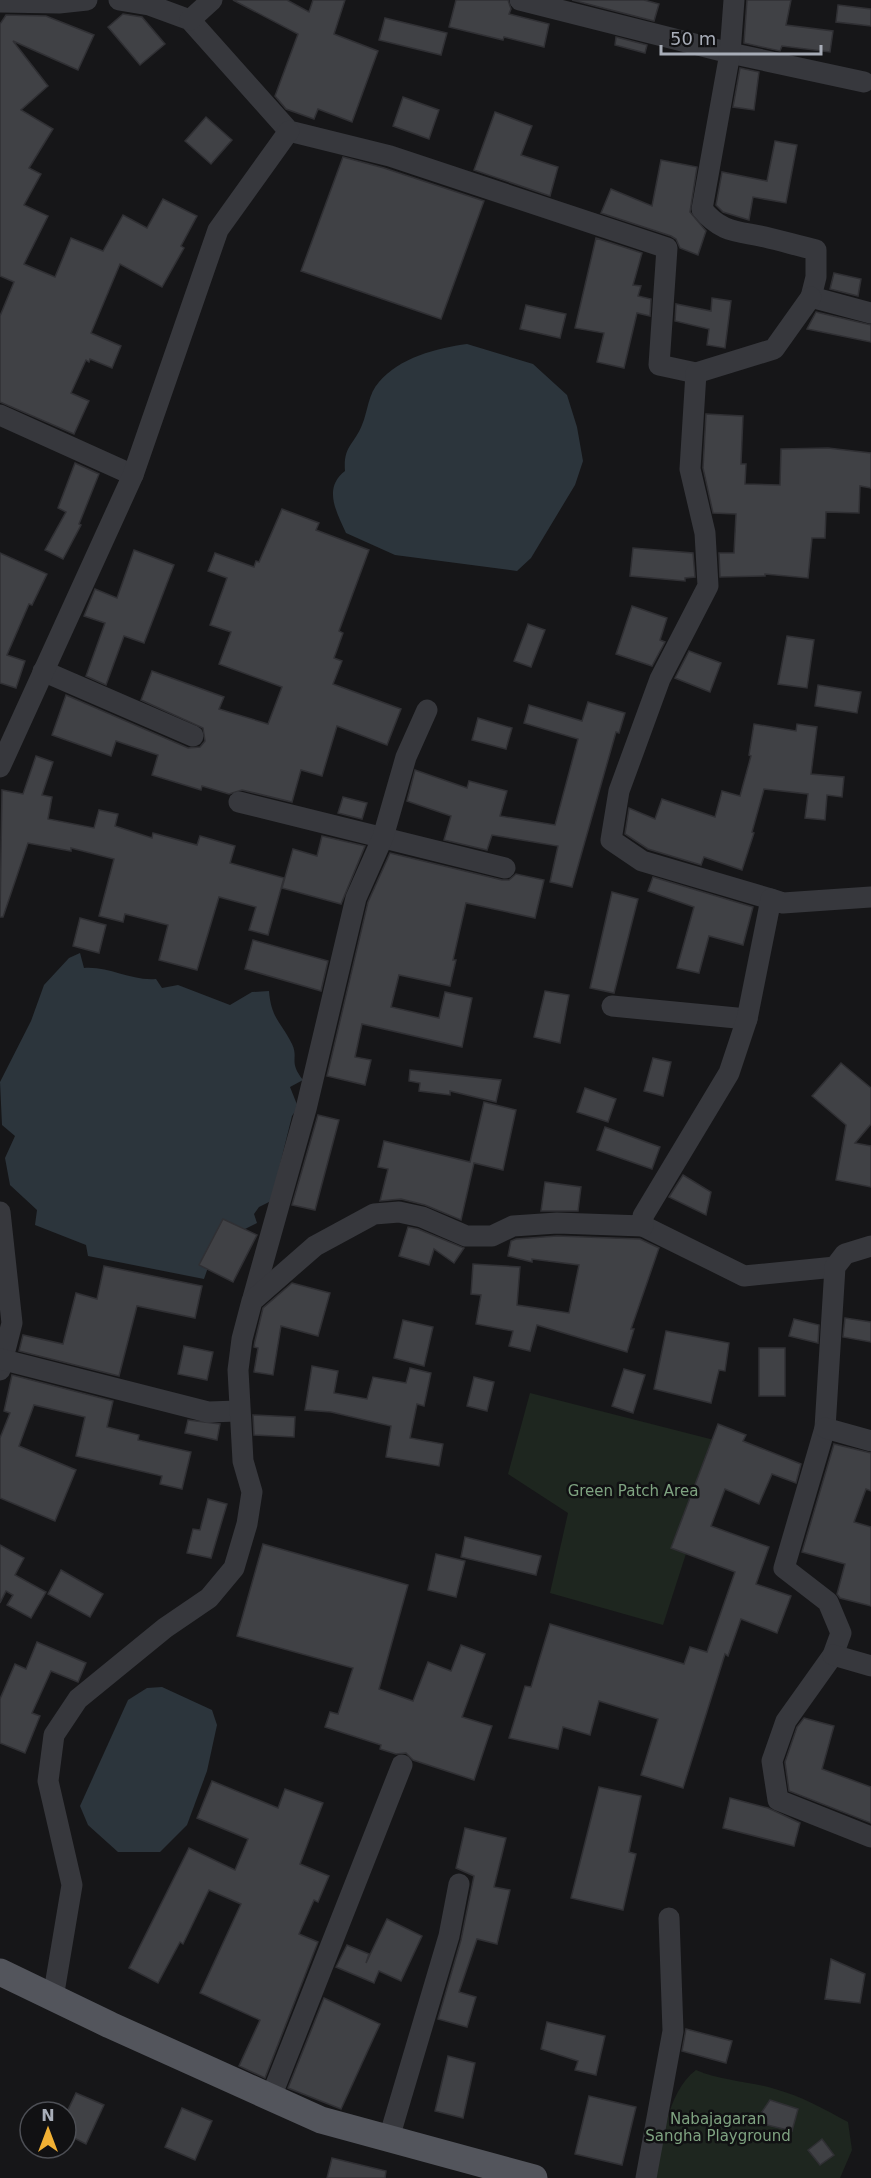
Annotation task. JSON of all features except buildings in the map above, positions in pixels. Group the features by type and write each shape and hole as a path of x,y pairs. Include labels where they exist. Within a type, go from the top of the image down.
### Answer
{"main road":[{"path":"0,1972 321,2120 534,2178"}],"street":[{"path":"0,2 59,3 87,0"},
{"path":"119,0 149,5 190,20 289,131 390,156 667,248 658,365 696,373 774,349 811,297 816,277 816,250 761,236 738,234 712,221 702,209 730,52 734,0"},
{"path":"190,20 212,0"},
{"path":"520,0 730,52 864,82"},
{"path":"0,767 8,730 43,671 133,475 218,230 289,131"},
{"path":"811,297 871,313"},
{"path":"696,373 690,470 705,533 708,586 660,679 620,791 610,840 642,861 783,903 871,897"},
{"path":"0,415 133,475"},
{"path":"43,671 193,736"},
{"path":"53,1998 72,1886 48,1781 54,1735 78,1699 165,1628 210,1598 234,1568 247,1524 252,1492 243,1461 238,1411 240,1350 306,1108 356,898 383,837 406,758 427,710"},
{"path":"239,802 505,868"},
{"path":"643,1227 643,1216 729,1072 747,1019 771,899"},
{"path":"612,1006 747,1019"},
{"path":"0,1212 12,1323 1,1363 207,1412 238,1411"},
{"path":"252,1301 278,1275 315,1246 374,1214 399,1212 422,1216 466,1236 492,1236 513,1226 546,1224 643,1227 744,1276 835,1267"},
{"path":"871,1246 845,1254 835,1267 825,1428 784,1568 828,1602 840,1633 833,1655 786,1721 772,1761 778,1800 871,1837"},
{"path":"825,1428 871,1441"},
{"path":"833,1655 871,1666"},
{"path":"271,2097 402,1765"},
{"path":"389,2138 449,1936 459,1884"},
{"path":"646,2178 673,2031 669,1918"}],"green space":[{"name":"Green Patch Area","path":"530,1393 722,1442 663,1625 550,1593 568,1513 508,1474"},
{"name":"Nabajagaran Sangha Playground","path":"696,2070 785,2092 848,2122 852,2150 840,2178 654,2178 672,2105 686,2080"}],"shaded area":[{"path":"467,344 533,364 567,395 577,427 583,461 575,485 531,558 517,571 395,555 346,533 335,508 334,485 345,471 347,451 359,432 370,397 379,382 397,366 419,355"},
{"path":"80,953 84,968 102,969 137,978 156,979 162,988 178,985 230,1005 252,992 269,991 274,1014 292,1044 296,1068 303,1080 290,1087 298,1107 292,1116 271,1201 259,1207 254,1214 257,1223 245,1229 222,1227 204,1279 88,1256 86,1245 35,1225 37,1210 10,1185 5,1158 15,1136 2,1125 0,1082 31,1021 44,985 69,958"},
{"path":"162,1687 212,1710 217,1725 207,1771 187,1825 160,1852 118,1852 88,1825 80,1806 128,1700 147,1688"}]}
